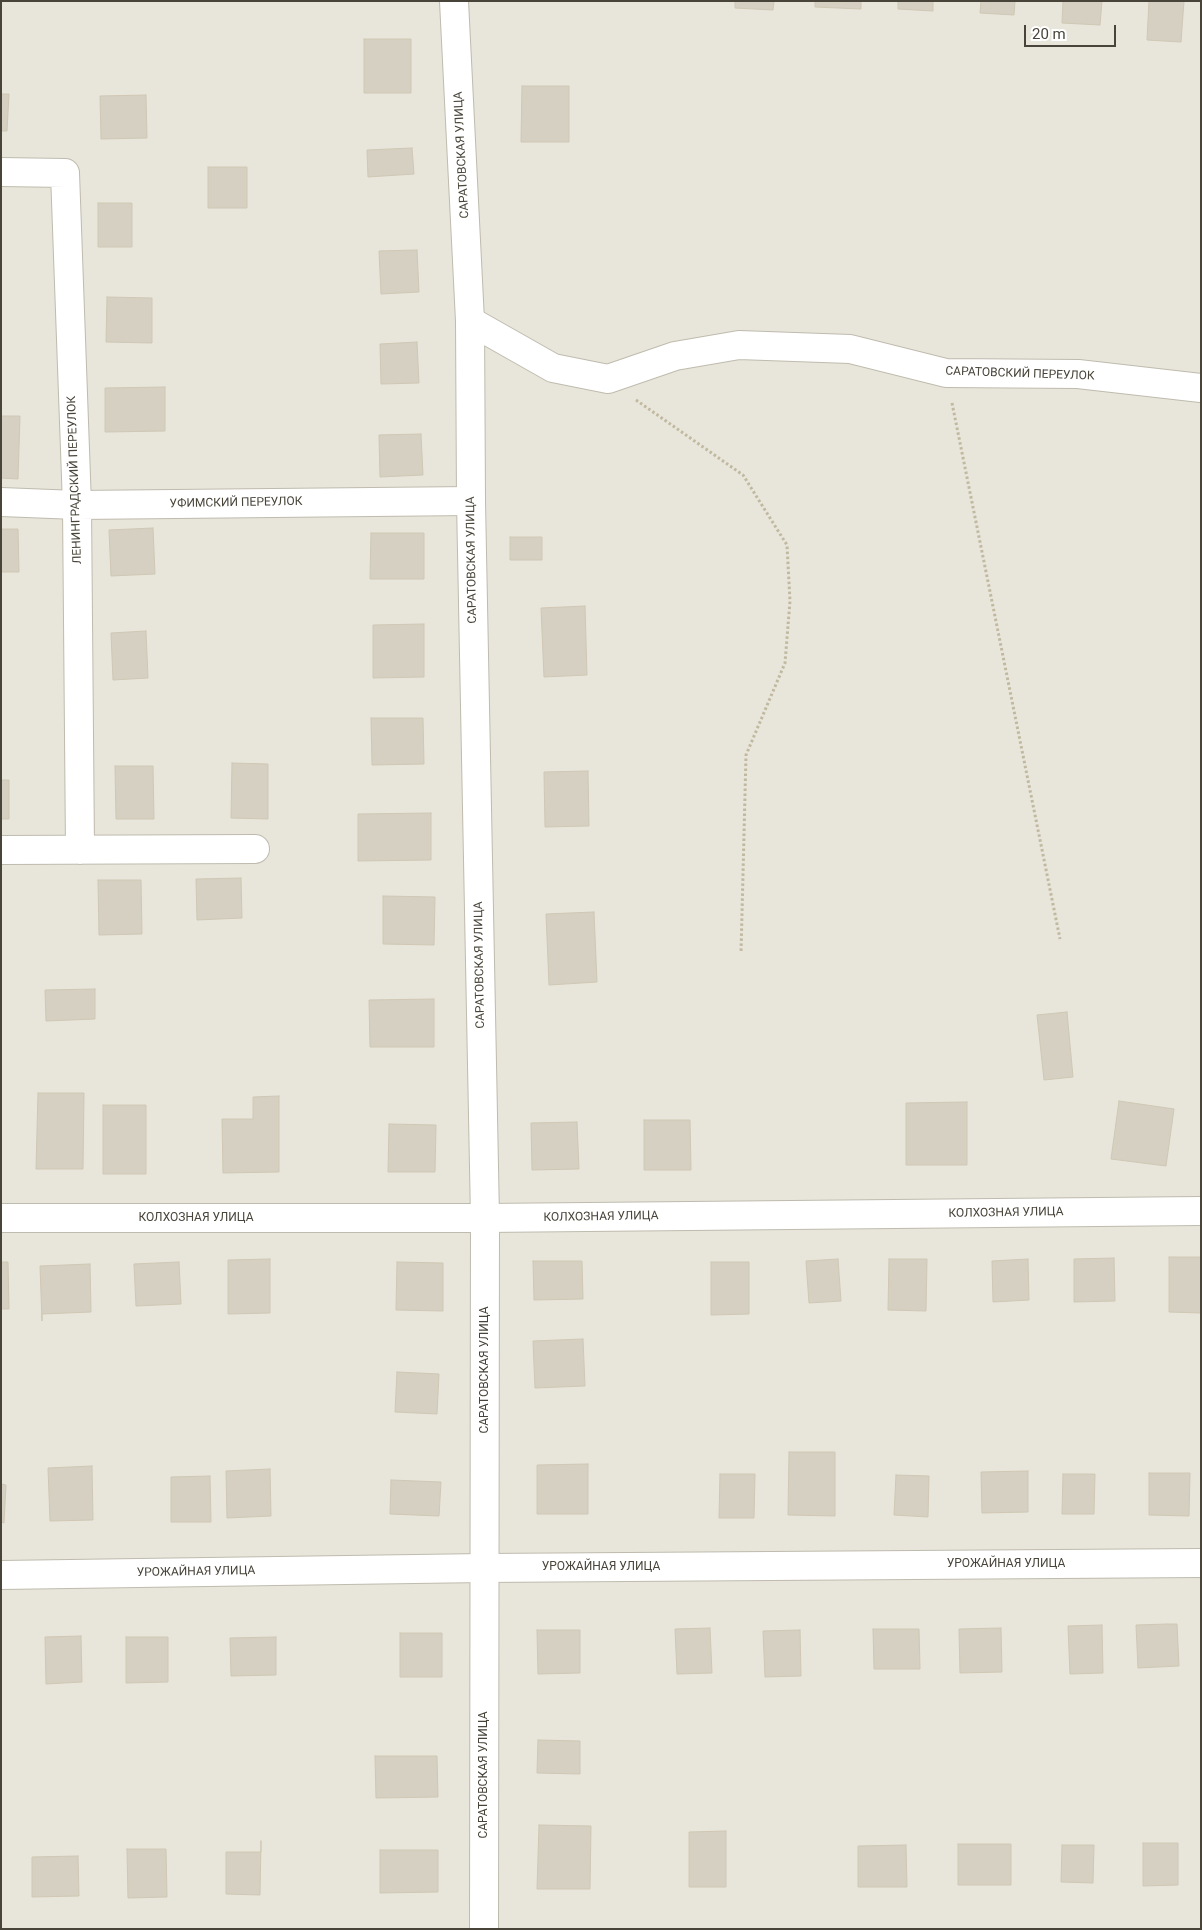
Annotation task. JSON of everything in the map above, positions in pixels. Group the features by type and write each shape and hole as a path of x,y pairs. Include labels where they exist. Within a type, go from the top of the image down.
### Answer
{"street":[{"name":"САРАТОВСКАЯ УЛИЦА","path":"454,1 470,320 471,501 486,1218 484,1929"},
{"name":"ЛЕНИНГРАДСКИЙ ПЕРЕУЛОК","path":"1,172 65,174 77,505 80,850"},
{"path":"470,320 553,368 608,380"},
{"name":"САРАТОВСКИЙ ПЕРЕУЛОК","path":"608,380 675,356 739,345 850,349 946,373 1078,374 1201,388"},
{"name":"УФИМСКИЙ ПЕРЕУЛОК","path":"1,502 77,505 471,501"},
{"path":"1,850 255,849"},
{"name":"КОЛХОЗНАЯ УЛИЦА","path":"1,1218 486,1218 1201,1211"},
{"name":"УРОЖАЙНАЯ УЛИЦА","path":"1,1575 484,1568 1201,1563"}],"path":[{"path":"946,373 1060,939"},
{"path":"608,380 743,475 787,546 790,601 785,663 746,755 741,953"}],"shaded area":[{"path":"1,1 1201,1 1201,1929 1,1929"}],"building":[{"path":"735,1 774,1 773,10 735,8"},
{"path":"815,1 861,1 861,9 815,7"},
{"path":"898,1 933,1 933,11 898,9"},
{"path":"981,1 1015,1 1014,15 980,13"},
{"path":"1063,1 1102,1 1100,25 1062,23"},
{"path":"1149,1 1184,1 1181,42 1147,40"},
{"path":"364,39 411,39 411,93 364,93"},
{"path":"522,86 569,86 569,142 521,142"},
{"path":"1,94 9,94 7,131 1,131"},
{"path":"146,95 147,138 101,139 100,96"},
{"path":"412,148 414,174 368,177 367,150"},
{"path":"208,167 247,167 247,208 208,208"},
{"path":"98,203 132,203 132,247 98,247"},
{"path":"417,250 419,292 381,294 379,251"},
{"path":"107,297 152,298 152,343 106,342"},
{"path":"417,342 419,383 381,384 380,344"},
{"path":"165,387 165,431 105,432 105,388"},
{"path":"1,416 20,416 18,479 1,478"},
{"path":"421,434 423,475 380,477 379,435"},
{"path":"153,528 155,574 111,576 109,530"},
{"path":"1,529 18,529 19,572 1,572"},
{"path":"371,533 424,533 424,579 370,579"},
{"path":"510,537 542,537 542,560 510,560"},
{"path":"585,606 587,675 544,677 541,608"},
{"path":"424,624 424,677 373,678 373,625"},
{"path":"146,631 148,678 113,680 111,633"},
{"path":"371,718 423,718 424,764 372,765"},
{"path":"232,763 268,764 268,819 231,818"},
{"path":"115,766 153,766 154,819 116,819"},
{"path":"588,771 589,826 545,827 544,772"},
{"path":"1,780 9,780 9,819 1,819"},
{"path":"431,813 431,860 358,861 358,814"},
{"path":"241,878 242,918 197,920 196,879"},
{"path":"98,880 141,880 142,934 99,935"},
{"path":"383,896 435,897 434,945 383,944"},
{"path":"594,912 597,982 549,985 546,914"},
{"path":"95,989 95,1019 46,1021 45,990"},
{"path":"434,999 434,1047 370,1047 369,1000"},
{"path":"1067,1012 1073,1077 1044,1080 1037,1015"},
{"path":"38,1093 84,1093 83,1169 36,1169"},
{"path":"279,1096 279,1172 223,1173 222,1119 253,1119 253,1097"},
{"path":"1119,1101 1174,1109 1166,1166 1111,1159"},
{"path":"967,1102 967,1165 906,1165 906,1103"},
{"path":"103,1105 146,1105 146,1174 103,1174"},
{"path":"644,1120 690,1120 691,1170 644,1170"},
{"path":"577,1122 579,1169 532,1170 531,1123"},
{"path":"389,1124 436,1125 435,1172 388,1172"},
{"path":"1169,1257 1201,1257 1201,1313 1169,1312"},
{"path":"1114,1258 1115,1301 1074,1302 1074,1259"},
{"path":"270,1259 270,1313 228,1314 228,1260"},
{"path":"838,1259 841,1301 809,1303 806,1261"},
{"path":"889,1259 927,1259 926,1311 888,1310"},
{"path":"1028,1259 1029,1300 993,1302 992,1261"},
{"path":"533,1261 582,1261 583,1299 534,1300"},
{"path":"1,1262 8,1262 9,1309 1,1309"},
{"path":"179,1262 181,1304 136,1306 134,1264"},
{"path":"397,1262 443,1263 443,1311 396,1310"},
{"path":"711,1262 749,1262 749,1314 711,1315"},
{"path":"90,1264 91,1312 42,1314 42,1321 40,1266"},
{"path":"583,1339 585,1386 535,1388 533,1341"},
{"path":"397,1372 439,1374 437,1414 395,1412"},
{"path":"789,1452 835,1452 835,1516 788,1515"},
{"path":"588,1464 588,1514 537,1514 537,1465"},
{"path":"92,1466 93,1520 50,1521 48,1468"},
{"path":"270,1469 271,1516 227,1518 226,1471"},
{"path":"1028,1471 1028,1512 982,1513 981,1472"},
{"path":"1149,1473 1190,1473 1189,1516 1149,1515"},
{"path":"720,1474 755,1474 754,1518 719,1518"},
{"path":"1063,1474 1095,1474 1094,1514 1062,1514"},
{"path":"896,1475 929,1476 928,1517 894,1515"},
{"path":"210,1476 211,1522 171,1522 171,1477"},
{"path":"391,1480 441,1482 439,1516 390,1514"},
{"path":"1,1484 6,1485 4,1523 1,1522"},
{"path":"1177,1624 1179,1666 1138,1668 1136,1625"},
{"path":"1102,1625 1103,1673 1070,1674 1068,1626"},
{"path":"710,1628 712,1673 677,1674 675,1629"},
{"path":"1001,1628 1002,1672 960,1673 959,1629"},
{"path":"873,1629 919,1629 920,1669 874,1669"},
{"path":"537,1630 580,1630 580,1673 538,1674"},
{"path":"800,1630 801,1676 765,1677 763,1631"},
{"path":"400,1633 442,1633 442,1677 400,1677"},
{"path":"81,1636 82,1682 46,1684 45,1637"},
{"path":"126,1637 168,1637 168,1682 126,1683"},
{"path":"276,1637 276,1675 231,1676 230,1638"},
{"path":"538,1740 580,1741 580,1774 537,1773"},
{"path":"375,1756 437,1756 438,1797 376,1798"},
{"path":"539,1825 591,1826 590,1889 537,1889"},
{"path":"726,1831 726,1887 689,1887 689,1832"},
{"path":"1143,1843 1178,1843 1178,1885 1143,1886"},
{"path":"958,1844 1011,1844 1011,1885 958,1885"},
{"path":"906,1845 907,1887 858,1887 858,1846"},
{"path":"1062,1845 1094,1845 1093,1883 1061,1882"},
{"path":"127,1849 166,1849 167,1897 128,1898"},
{"path":"380,1850 438,1850 438,1892 380,1893"},
{"path":"226,1852 261,1852 260,1895 226,1894"},
{"path":"78,1856 79,1896 32,1897 32,1857"}]}
